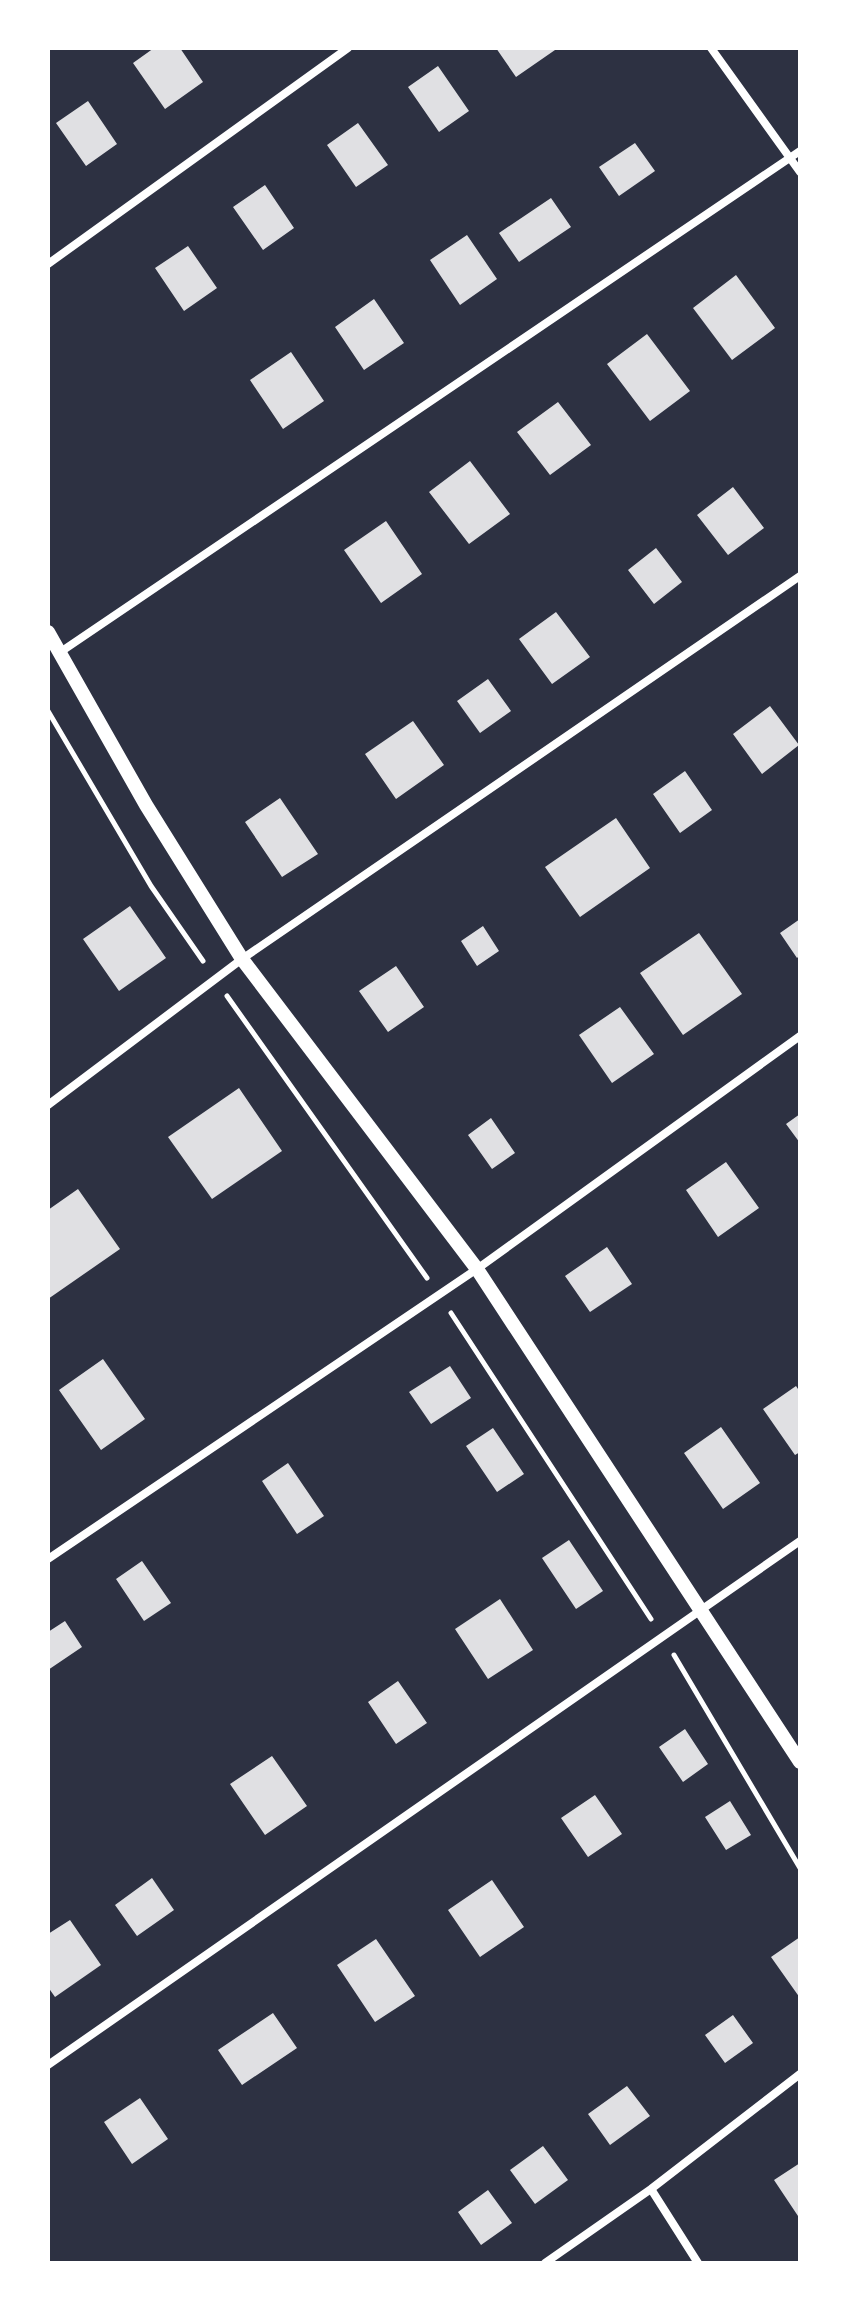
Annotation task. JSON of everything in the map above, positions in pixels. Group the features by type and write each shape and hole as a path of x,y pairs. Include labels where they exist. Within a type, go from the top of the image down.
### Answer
{"street":[{"path":"48,264 348,48"},
{"path":"711,48 800,172"},
{"path":"58,654 800,151"},
{"path":"48,1105 242,959 800,576"},
{"path":"48,632 146,805 242,959 477,1269 800,1762"},
{"path":"48,1559 477,1269 800,1036"},
{"path":"48,2065 800,1541"},
{"path":"545,2263 651,2189 800,2074"},
{"path":"651,2189 698,2263"}],"building":[{"path":"154,48 180,48 203,82 165,109 133,63"},
{"path":"496,48 554,48 555,50 516,77"},
{"path":"438,66 469,111 439,132 408,87"},
{"path":"88,101 117,144 86,166 56,123"},
{"path":"358,123 388,165 356,187 327,145"},
{"path":"635,143 655,171 619,196 599,167"},
{"path":"265,185 294,228 263,250 233,207"},
{"path":"551,198 571,227 519,262 499,233"},
{"path":"467,235 497,279 460,305 430,260"},
{"path":"188,246 217,288 184,311 155,268"},
{"path":"736,275 775,328 732,360 693,308"},
{"path":"374,299 404,343 364,370 335,327"},
{"path":"647,334 690,391 650,421 607,364"},
{"path":"291,352 324,401 283,429 250,380"},
{"path":"558,402 591,445 550,475 517,432"},
{"path":"470,461 510,514 469,544 429,492"},
{"path":"733,487 764,528 728,555 697,515"},
{"path":"386,521 422,574 381,603 344,550"},
{"path":"656,548 682,582 654,604 628,570"},
{"path":"556,612 590,657 552,684 519,639"},
{"path":"488,679 511,711 480,733 457,701"},
{"path":"770,706 799,745 762,774 733,734"},
{"path":"413,721 444,765 396,799 365,754"},
{"path":"685,771 712,810 680,833 653,794"},
{"path":"280,798 318,854 282,877 245,822"},
{"path":"616,818 650,868 580,917 545,867"},
{"path":"130,906 166,958 119,991 83,939"},
{"path":"800,919 800,955 797,958 780,933"},
{"path":"483,926 499,951 477,966 461,941"},
{"path":"699,933 742,994 683,1035 640,973"},
{"path":"396,966 424,1007 388,1032 359,991"},
{"path":"620,1007 654,1054 612,1083 579,1035"},
{"path":"239,1088 282,1151 212,1199 168,1137"},
{"path":"800,1114 800,1143 786,1124"},
{"path":"491,1118 515,1153 492,1169 468,1135"},
{"path":"726,1162 759,1208 718,1237 686,1190"},
{"path":"78,1189 120,1249 48,1299 48,1210"},
{"path":"607,1247 632,1284 590,1312 565,1276"},
{"path":"103,1359 145,1419 101,1450 59,1390"},
{"path":"450,1366 471,1398 431,1424 409,1392"},
{"path":"796,1386 800,1392 800,1452 795,1455 763,1409"},
{"path":"721,1427 760,1483 723,1509 684,1453"},
{"path":"493,1428 524,1474 497,1492 466,1446"},
{"path":"288,1463 324,1516 297,1534 262,1481"},
{"path":"569,1540 603,1591 576,1609 542,1558"},
{"path":"142,1561 171,1603 144,1621 116,1579"},
{"path":"500,1599 533,1650 488,1679 455,1629"},
{"path":"65,1621 82,1647 48,1670 48,1632"},
{"path":"398,1681 427,1723 396,1744 368,1702"},
{"path":"685,1729 708,1764 683,1782 659,1747"},
{"path":"272,1756 307,1806 265,1835 230,1784"},
{"path":"595,1795 622,1834 588,1857 561,1818"},
{"path":"730,1801 751,1835 726,1850 705,1817"},
{"path":"152,1878 174,1910 137,1936 115,1905"},
{"path":"492,1880 524,1927 480,1957 448,1910"},
{"path":"70,1920 101,1965 55,1997 48,1987 48,1934"},
{"path":"800,1937 800,1998 771,1957"},
{"path":"376,1939 415,1996 375,2022 337,1965"},
{"path":"273,2013 297,2048 242,2085 218,2050"},
{"path":"733,2015 753,2043 725,2063 705,2035"},
{"path":"627,2086 650,2116 610,2145 588,2114"},
{"path":"140,2098 168,2139 132,2164 104,2122"},
{"path":"543,2146 568,2180 535,2204 510,2170"},
{"path":"800,2163 800,2219 774,2180"},
{"path":"488,2190 512,2223 481,2245 458,2212"}]}
